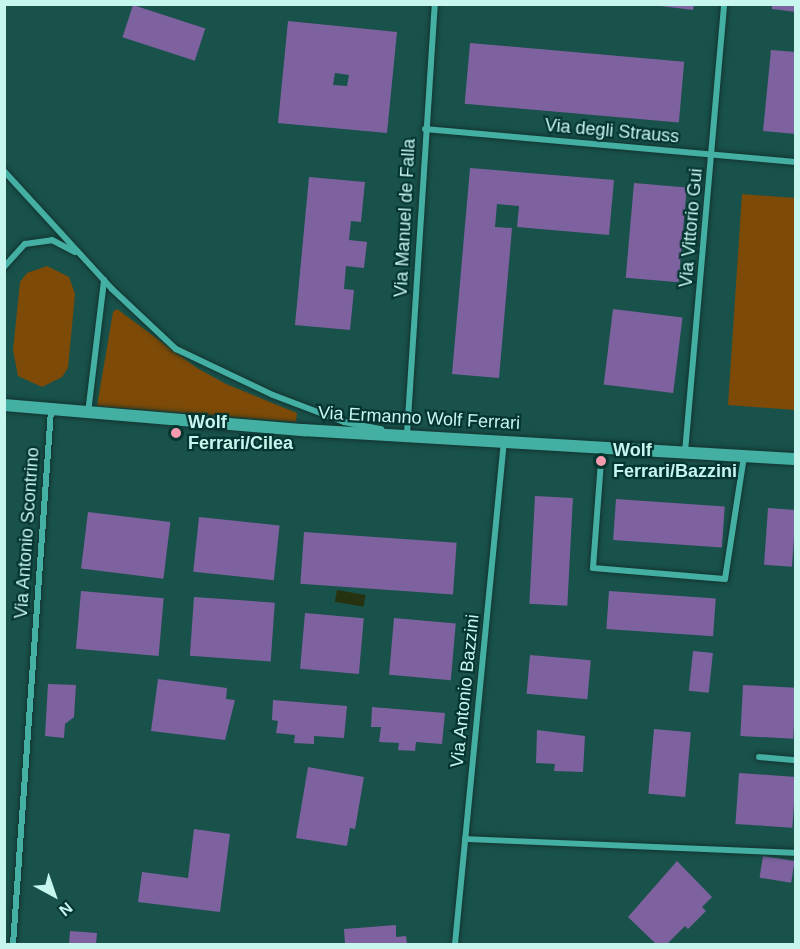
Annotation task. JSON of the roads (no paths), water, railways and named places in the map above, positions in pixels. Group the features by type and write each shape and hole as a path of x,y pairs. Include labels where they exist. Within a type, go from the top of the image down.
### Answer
{"street":[{"name":"Via Manuel de Falla","path":"406,434 435,4"},
{"name":"Via Vittorio Gui","path":"685,453 713,155 724,4"},
{"name":"Via degli Strauss","path":"425,129 795,162"},
{"path":"4,171 104,280 176,349 228,376 344,422 406,434"},
{"path":"4,267 25,244 52,240 81,255"},
{"path":"88,413 104,280"},
{"name":"Via Ermanno Wolf Ferrari","path":"4,405 88,413 795,459"},
{"name":"Via Antonio Scontrino","path":"13,945 51,410"},
{"name":"Via Antonio Bazzini","path":"455,945 504,441"},
{"path":"603,448 593,568 725,579 744,456"},
{"path":"759,758 795,760"},
{"path":"465,839 795,853"}],"place":[{"name":"Wolf Ferrari/Cilea","path":"176,433"},
{"name":"Wolf Ferrari/Bazzini","path":"601,461"}]}
